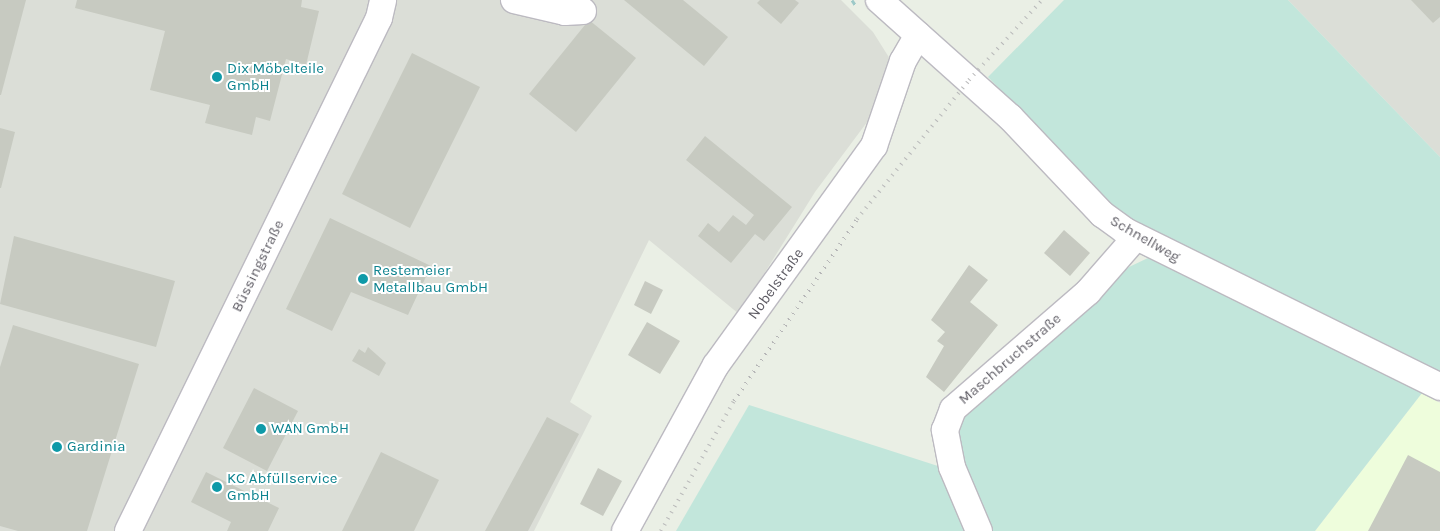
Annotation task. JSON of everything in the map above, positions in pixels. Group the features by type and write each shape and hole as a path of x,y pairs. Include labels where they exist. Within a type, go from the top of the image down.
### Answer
{"street":[{"name":"Büssingstraße","path":"128,531 379,18 383,0"},
{"path":"514,0 565,12 583,11"},
{"name":"Schnellweg","path":"878,0 1029,135 1102,214 1136,237 1440,387"},
{"name":"Nobelstraße","path":"625,531 716,365 874,146 903,61 918,35"},
{"name":"Maschbruchstraße","path":"980,531 952,467 945,430 953,409 1088,292 1136,237"}],"shaded area":[{"path":"0,0 841,0 873,32 890,59 885,98 815,192 739,314 649,240 570,402 592,416 534,531 0,531"},
{"path":"1064,0 1288,0 1440,157 1440,376 1128,223 988,77"},
{"path":"1288,0 1440,0 1440,157"},
{"path":"1148,258 1422,393 1315,531 988,531 959,462 955,428 968,407 1129,267"},
{"path":"1422,393 1440,403 1440,531 1315,531"},
{"path":"749,405 941,467 970,531 676,531"}],"building":[{"path":"0,0 26,0 1,95 0,95"},
{"name":"Dix Möbelteile GmbH","path":"77,0 302,0 301,7 319,11 306,65 286,59 270,121 256,117 252,135 205,123 210,105 150,90 165,31 75,8"},
{"path":"624,0 683,0 728,37 704,66"},
{"path":"760,0 795,0 799,3 781,24 757,3"},
{"path":"1411,0 1440,0 1440,17 1433,23"},
{"path":"589,20 636,58 576,132 529,94"},
{"path":"412,53 480,87 410,228 342,194"},
{"path":"0,128 15,132 1,188 0,188"},
{"path":"705,136 792,207 764,241 755,234 731,263 698,236 708,223 719,232 733,215 746,225 754,215 686,160"},
{"name":"Restemeier Metallbau GmbH","path":"330,218 431,266 408,315 351,292 332,331 286,309"},
{"path":"1064,230 1090,253 1070,276 1044,253"},
{"path":"14,236 175,281 156,347 0,304"},
{"path":"969,265 988,280 970,302 998,325 944,392 926,377 944,346 937,341 945,332 931,320"},
{"path":"645,281 663,290 651,314 634,305"},
{"path":"647,322 680,341 660,374 628,355"},
{"name":"Gardinia","path":"13,325 139,364 87,531 18,531 0,526 0,367"},
{"path":"368,347 386,363 379,376 352,361 359,349 365,353"},
{"name":"WAN GmbH","path":"254,388 298,411 267,471 223,448"},
{"path":"547,417 579,434 528,531 485,531"},
{"path":"381,452 439,480 414,531 342,531"},
{"path":"1408,455 1440,472 1440,531 1368,531"},
{"path":"598,468 622,481 603,516 580,504"},
{"name":"KC Abfüllservice GmbH","path":"206,472 279,508 268,531 227,531 231,522 191,502"}],"railway":[{"path":"661,531 734,401 857,219 969,80 1042,0"}],"place":[{"name":"Dix Möbelteile GmbH","path":"217,77"},
{"name":"Restemeier Metallbau GmbH","path":"363,279"},
{"name":"WAN GmbH","path":"261,429"},
{"name":"Gardinia","path":"57,447"},
{"name":"KC Abfüllservice GmbH","path":"217,487"}]}
